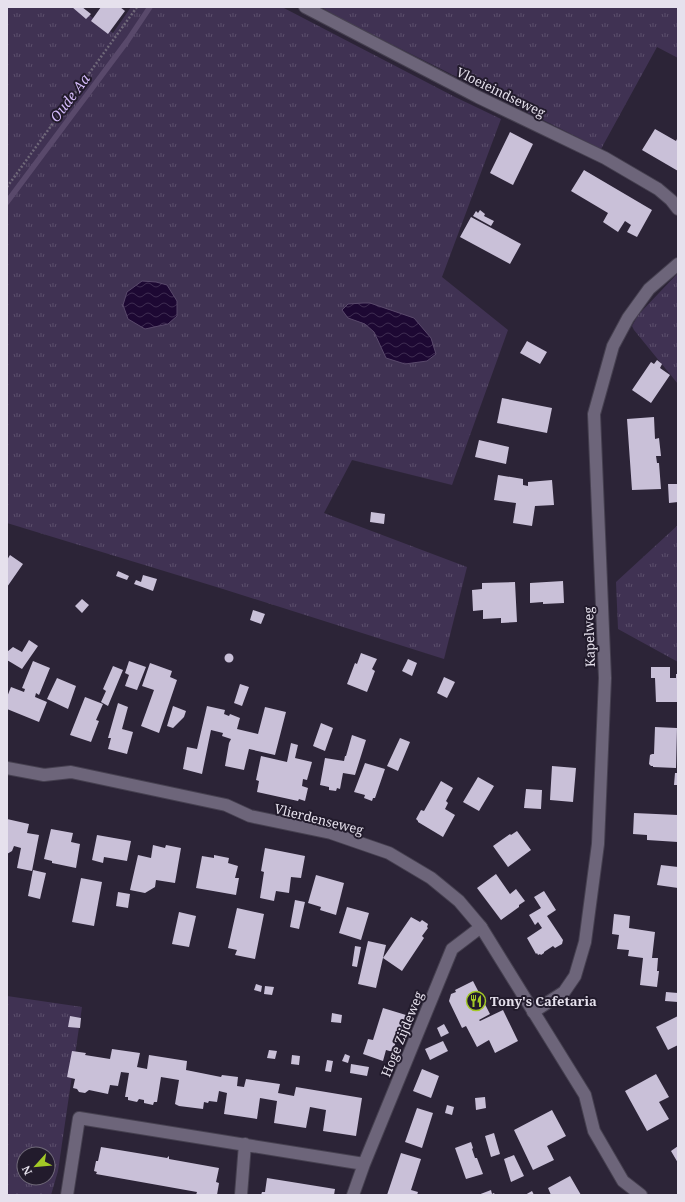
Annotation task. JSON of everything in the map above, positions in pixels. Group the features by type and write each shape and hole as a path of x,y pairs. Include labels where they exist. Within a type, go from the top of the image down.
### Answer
{"street":[{"name":"Vloeieindseweg","path":"305,7 478,97 605,158 658,189 678,208"},
{"name":"Kapelweg","path":"533,1012 564,992 575,976 585,942 598,844 605,678 594,414 613,346 628,318 649,289 678,264"},
{"name":"Vlierdenseweg","path":"7,768 44,775 71,772 226,804 250,816 331,833 389,853 430,878 458,901 481,927 584,1095 594,1131 623,1180 641,1195"},
{"name":"Hoge Zijdeweg","path":"353,1195 364,1164 452,949 481,927"},
{"path":"67,1195 79,1118 364,1164"},
{"path":"241,1195 245,1144"}],"path":[{"path":"7,187 137,7"}],"green space":[{"path":"7,7 78,7 113,33 131,7 282,7 455,97 501,119 442,277 508,330 452,485 352,460 324,513 467,567 444,659 7,523"},
{"path":"321,7 678,7 678,58 657,47 601,149 343,20"},
{"path":"678,273 678,384 632,326 638,315"},
{"path":"678,525 678,662 618,629 616,582"},
{"path":"7,996 82,1007 56,1178 56,1146 16,1146 16,1186 54,1186 51,1195 7,1195"}],"water":[{"path":"142,281 156,282 167,285 177,301 177,316 168,324 145,329 128,319 123,305 127,292"},
{"path":"370,303 414,318 431,338 436,354 427,361 405,364 386,358 374,332 365,324 348,318 342,310 348,304"}],"building":[{"path":"72,7 82,7 91,14 86,19"},
{"path":"101,7 120,7 125,11 108,34 91,21"},
{"path":"655,129 676,141 678,137 678,171 642,150"},
{"path":"510,132 533,144 513,185 490,173"},
{"path":"584,170 652,210 637,237 627,232 631,225 625,221 618,232 603,222 608,213 571,191"},
{"path":"480,210 485,214 484,216 494,221 491,226 473,216 476,211 478,213"},
{"path":"471,217 521,244 510,264 460,237"},
{"path":"527,341 547,352 540,364 520,353"},
{"path":"657,360 662,364 660,368 670,375 651,403 632,390 651,362 654,364"},
{"path":"502,398 552,408 547,433 497,423"},
{"path":"654,417 655,439 659,438 661,456 656,456 657,463 659,463 661,489 632,490 627,419"},
{"path":"479,440 509,447 506,464 475,457"},
{"path":"498,475 523,479 523,485 528,486 528,482 552,480 554,505 535,506 532,526 513,523 516,503 494,500"},
{"path":"668,484 678,484 678,502 669,503"},
{"path":"371,512 385,514 384,524 370,522"},
{"path":"10,555 23,564 7,587 7,560"},
{"path":"118,571 129,576 127,580 116,576"},
{"path":"143,575 157,579 153,591 134,584 136,580 141,582"},
{"path":"563,581 564,603 530,603 530,583"},
{"path":"515,582 517,622 501,623 501,618 483,619 483,610 473,611 472,590 482,589 482,583"},
{"path":"82,599 89,605 82,613 75,606"},
{"path":"253,610 265,614 261,624 250,620"},
{"path":"29,640 38,646 22,669 7,660 7,652 13,647 22,652"},
{"path":"229,653 234,658 229,663 224,658"},
{"path":"361,653 377,659 372,669 375,671 367,692 347,684 355,663 357,664"},
{"path":"408,659 417,663 412,676 402,671"},
{"path":"33,661 50,668 39,695 36,693 35,697 47,702 39,722 7,709 7,697 11,687 24,692 25,689 22,688"},
{"path":"129,661 146,667 137,690 125,686 129,675 125,673"},
{"path":"150,663 172,671 170,677 177,680 159,733 141,726 154,690 142,686"},
{"path":"113,666 123,670 108,706 101,702 106,691 103,689"},
{"path":"651,667 670,667 670,678 676,678 676,674 678,674 678,702 656,702 655,678 651,678"},
{"path":"444,677 455,682 447,698 437,693"},
{"path":"57,678 76,686 68,709 47,699"},
{"path":"240,684 249,687 242,706 234,703"},
{"path":"85,697 103,704 96,720 99,721 91,742 70,735"},
{"path":"118,703 128,707 122,729 133,732 127,754 108,749 111,738 108,738"},
{"path":"173,706 186,711 184,717 173,728 167,726"},
{"path":"207,706 225,710 224,714 229,716 230,714 240,718 237,729 258,734 265,707 286,712 275,755 249,749 244,770 225,766 231,739 222,736 223,733 211,730 202,774 183,769 187,747 197,749"},
{"path":"321,723 333,728 325,751 313,746"},
{"path":"655,727 677,728 676,768 653,767 649,764 650,755 654,754"},
{"path":"352,735 366,740 355,775 343,773 340,789 337,788 336,791 329,790 329,787 320,785 325,758 344,761"},
{"path":"400,738 410,742 398,771 387,766"},
{"path":"291,743 298,745 295,758 312,762 307,780 303,779 302,786 308,788 305,801 299,799 298,801 257,792 259,781 256,780 261,756 287,762"},
{"path":"365,763 385,769 375,798 373,798 372,801 364,798 365,795 354,792"},
{"path":"552,766 576,768 573,802 550,800"},
{"path":"675,773 678,773 678,785 674,785"},
{"path":"478,777 494,786 479,811 463,802"},
{"path":"441,781 453,788 446,801 448,803 445,809 455,815 443,837 418,822 416,819 421,810 424,811"},
{"path":"526,789 542,790 541,809 524,808"},
{"path":"634,813 678,815 678,842 647,840 647,835 633,834"},
{"path":"7,819 29,824 27,833 39,835 32,871 17,868 21,848 14,846 12,851 7,854"},
{"path":"51,829 73,833 71,842 80,844 76,868 52,863 52,861 44,859"},
{"path":"517,831 531,850 508,867 493,846"},
{"path":"97,835 131,841 127,861 104,857 103,863 92,860"},
{"path":"153,845 165,848 166,845 181,848 175,883 156,880 155,887 145,893 130,890 138,855 151,858"},
{"path":"265,848 305,856 301,878 291,877 289,893 276,891 274,901 260,898 264,872 261,871"},
{"path":"214,855 229,858 228,863 238,866 235,878 239,878 236,895 196,888 202,856 214,858"},
{"path":"661,865 678,867 678,888 657,885"},
{"path":"33,870 46,873 40,899 28,896"},
{"path":"496,874 510,894 516,889 525,901 501,920 477,888"},
{"path":"316,875 344,883 336,915 320,910 321,907 308,903"},
{"path":"81,878 102,882 94,926 72,922"},
{"path":"544,891 556,910 547,916 563,940 562,944 555,948 553,946 541,955 538,955 527,938 542,928 538,922 535,925 529,915 541,908 534,897"},
{"path":"118,892 130,894 128,908 116,906"},
{"path":"295,900 305,902 299,929 290,927"},
{"path":"347,907 369,913 361,940 339,933"},
{"path":"237,908 264,914 255,959 235,955 237,950 228,948"},
{"path":"179,912 196,916 189,947 172,944"},
{"path":"614,914 630,916 629,928 655,932 652,958 658,958 657,971 659,971 657,987 640,985 643,958 628,956 629,950 617,949 619,935 612,934"},
{"path":"411,917 420,922 422,920 428,924 428,928 422,936 424,938 402,971 383,958"},
{"path":"368,941 386,945 376,988 358,984"},
{"path":"355,946 361,947 357,967 352,966"},
{"path":"473,981 490,1014 479,1020 480,1021 503,1010 518,1041 495,1053 489,1040 477,1047 466,1026 462,1028 449,1001 451,994 456,992 455,990"},
{"path":"256,984 262,986 261,992 254,990"},
{"path":"265,986 274,987 272,995 264,994"},
{"path":"666,992 678,993 678,1002 665,1001"},
{"path":"383,1008 406,1015 397,1040 399,1040 398,1042 396,1041 393,1052 386,1050 383,1061 363,1054 368,1039 373,1040"},
{"path":"332,1013 342,1015 341,1023 331,1022"},
{"path":"70,1016 81,1018 80,1028 68,1027"},
{"path":"678,1016 678,1045 668,1050 656,1027"},
{"path":"444,1024 449,1033 441,1037 437,1028"},
{"path":"443,1041 448,1051 430,1060 425,1049"},
{"path":"112,1049 140,1053 137,1067 147,1069 149,1055 187,1061 186,1070 221,1077 222,1075 238,1077 237,1086 244,1087 246,1079 280,1084 278,1093 294,1096 296,1087 362,1098 356,1136 323,1131 326,1110 310,1107 306,1128 274,1123 277,1101 260,1098 257,1119 224,1114 227,1093 219,1091 217,1102 204,1102 203,1109 179,1106 175,1104 179,1080 161,1077 157,1102 154,1102 153,1105 144,1103 144,1100 139,1099 137,1102 128,1100 128,1097 125,1097 129,1073 121,1072 118,1086 110,1085 108,1094 89,1090 85,1093 79,1092 77,1089 73,1088 75,1079 67,1077 72,1051 86,1053 85,1055 110,1059"},
{"path":"269,1050 277,1051 275,1059 267,1058"},
{"path":"345,1054 350,1056 348,1063 342,1061"},
{"path":"292,1055 300,1056 299,1065 291,1064"},
{"path":"327,1060 333,1061 331,1072 325,1071"},
{"path":"351,1064 369,1067 367,1076 350,1073"},
{"path":"422,1069 439,1076 431,1098 413,1091"},
{"path":"656,1074 669,1097 659,1102 669,1119 647,1131 625,1091"},
{"path":"485,1097 486,1108 476,1110 475,1098"},
{"path":"447,1105 454,1107 452,1115 445,1113"},
{"path":"417,1108 433,1113 422,1148 405,1142"},
{"path":"552,1110 566,1136 547,1146 554,1160 533,1170 514,1130"},
{"path":"494,1133 500,1154 491,1157 485,1136"},
{"path":"471,1142 475,1158 477,1158 483,1174 466,1179 455,1148"},
{"path":"678,1146 678,1163 671,1151"},
{"path":"101,1147 167,1158 169,1156 169,1159 219,1168 216,1182 219,1183 217,1195 196,1195 197,1192 96,1174 97,1172 94,1171"},
{"path":"401,1153 421,1159 411,1190 418,1192 417,1195 387,1195"},
{"path":"514,1155 524,1176 511,1182 504,1159"},
{"path":"570,1176 581,1195 551,1195 548,1188"},
{"path":"267,1178 335,1189 334,1195 261,1195 262,1192 265,1192"},
{"path":"491,1190 492,1194 494,1193 495,1195 478,1195"},
{"path":"532,1191 534,1195 525,1195"}],"waterway":[{"name":"Oude Aa","path":"7,202 128,40 150,7"}],"place":[{"name":"Tony's Cafetaria","path":"476,1001"}]}
